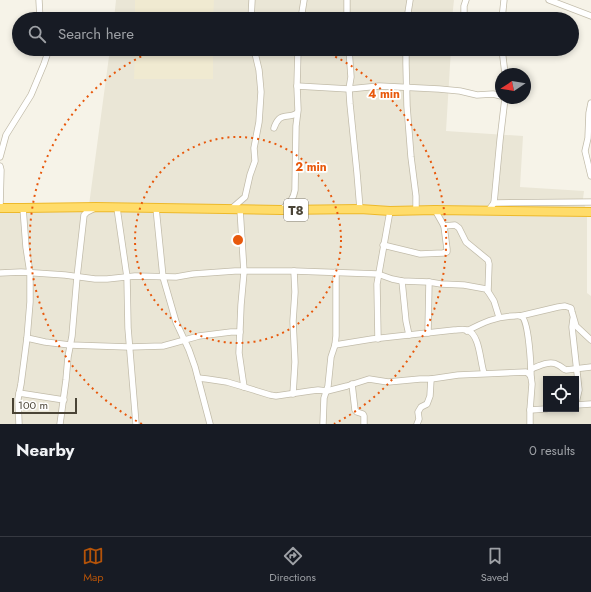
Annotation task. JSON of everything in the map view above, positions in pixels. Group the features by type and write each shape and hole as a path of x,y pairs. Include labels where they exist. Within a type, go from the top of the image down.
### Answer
{"highway":[{"name":"T8","path":"0,207 591,212"}],"street":[{"path":"39,0 40,12"},
{"path":"251,12 252,0"},
{"path":"302,12 304,0"},
{"path":"347,0 348,12"},
{"path":"408,12 410,0"},
{"path":"464,12 466,0"},
{"path":"503,12 504,0"},
{"path":"549,0 591,16"},
{"path":"0,157 6,135 31,95 47,56"},
{"path":"244,387 240,362 240,332 244,272 235,209 245,197 255,161 254,148 259,122 261,92 259,70 256,56"},
{"path":"280,210 289,203 294,196 296,178 298,56"},
{"path":"350,56 351,77 349,89 350,104 360,209"},
{"path":"406,56 407,106 416,196 416,210"},
{"path":"503,56 504,68"},
{"path":"297,86 349,89 375,86 455,90 477,95 495,95"},
{"path":"488,211 494,203 503,104"},
{"path":"591,104 585,151 591,176"},
{"path":"274,128 280,118 297,113"},
{"path":"0,166 0,207"},
{"path":"494,203 591,202"},
{"path":"60,424 72,336 84,215 96,207"},
{"path":"19,424 18,402 27,338 30,302 30,273 23,208"},
{"path":"117,208 128,277 127,317 136,424"},
{"path":"156,208 162,277 176,322 189,350 210,424"},
{"path":"384,245 420,254 446,252 447,249 444,226 435,210"},
{"path":"378,339 376,296 378,274 390,211"},
{"path":"444,226 455,225 459,228 466,242 488,260 488,291 494,301 499,317"},
{"path":"0,273 21,272 107,279 135,276 176,277 193,274 235,271 336,272 378,274 402,281 469,286 488,291"},
{"path":"293,394 295,362 293,321 295,292 294,271"},
{"path":"323,424 324,398 328,386 331,357 335,346 336,272"},
{"path":"402,281 409,335"},
{"path":"428,334 429,282"},
{"path":"335,346 409,335 467,330 499,317 520,316 565,306 571,308 576,326 591,340"},
{"path":"520,316 524,319 526,325 530,350 532,384 530,424"},
{"path":"573,316 572,327 578,376"},
{"path":"467,330 474,337 476,342 484,373"},
{"path":"27,338 70,345 129,347 163,346 199,336 240,332"},
{"path":"531,369 553,363 557,364 564,370 591,367"},
{"path":"198,378 216,380 270,395 293,394 318,390 327,391 369,379 388,382 484,373 523,372 528,373 531,377"},
{"path":"417,424 419,419 418,412 421,407 426,404 430,396 431,379"},
{"path":"352,384 355,410 363,414 364,424"},
{"path":"19,393 64,400"},
{"path":"579,404 591,404"},
{"path":"530,410 543,409"}],"shaded area":[{"path":"116,0 454,0 453,12 115,12"},
{"path":"135,0 214,0 213,12 135,12"},
{"path":"109,56 451,56 446,131 523,136 520,187 584,191 583,199 587,213 587,293 591,296 591,424 0,424 0,203 89,205"},
{"path":"135,56 213,56 213,79 134,79"}]}
